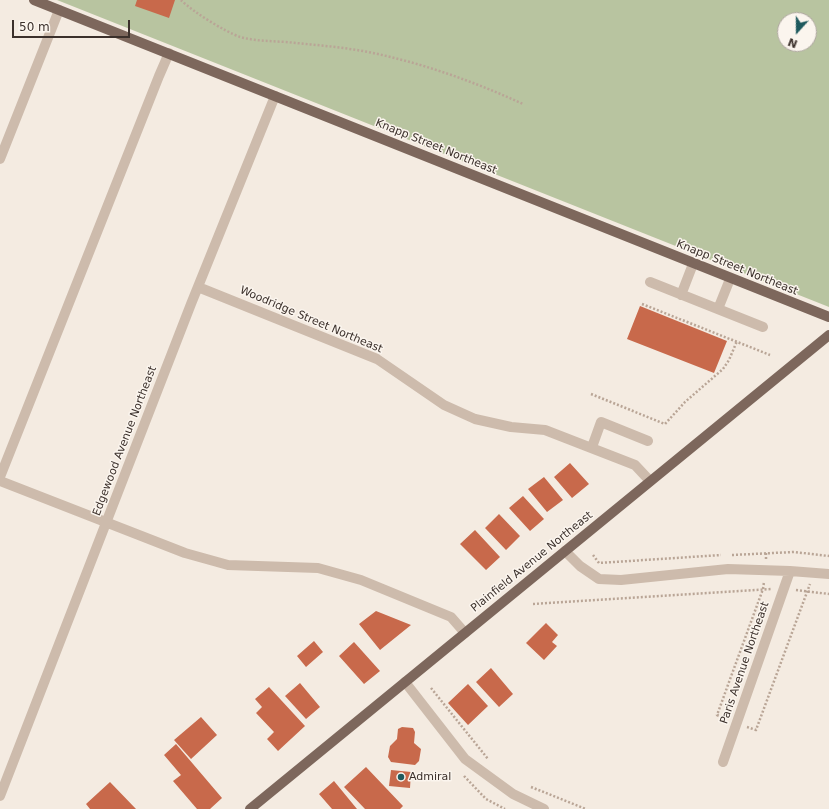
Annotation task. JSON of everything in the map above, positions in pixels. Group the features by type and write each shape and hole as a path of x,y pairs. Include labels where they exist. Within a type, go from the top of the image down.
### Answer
{"main road":[{"name":"Knapp Street Northeast","path":"34,0 730,279 829,317"},
{"name":"Plainfield Avenue Northeast","path":"250,809 829,335"}],"street":[{"path":"0,160 59,10"},
{"path":"0,477 169,54"},
{"name":"Edgewood Avenue Northeast","path":"0,796 198,287 275,96"},
{"path":"681,294 693,264"},
{"path":"718,309 730,279"},
{"path":"650,282 763,327"},
{"name":"Woodridge Street Northeast","path":"198,287 377,359 444,405 475,419 510,427 545,430 635,465 650,481"},
{"path":"592,447 601,422 648,440"},
{"path":"0,480 185,553 228,565 318,568 362,580 451,617 465,632"},
{"path":"565,551 580,566 599,579 621,580 728,570 790,571 829,574"},
{"name":"Paris Avenue Northeast","path":"723,762 790,571"},
{"path":"405,682 465,759 513,794 544,809"}],"path":[{"path":"181,0 228,32 241,37 266,42 331,46 392,57 434,69 523,104"},
{"path":"642,304 770,355"},
{"path":"591,394 665,424 685,402 723,369 729,360 737,341"},
{"path":"533,604 763,589 784,589 829,594"},
{"path":"431,688 489,760"},
{"path":"530,786 586,809"}],"green space":[{"path":"57,0 829,0 829,307"}],"building":[{"path":"137,0 175,0 169,18 135,6"},
{"path":"640,306 727,341 714,373 627,339"},
{"path":"570,463 589,484 572,498 554,477"},
{"path":"544,477 563,500 547,512 528,489"},
{"path":"523,496 544,519 530,531 509,508"},
{"path":"499,514 520,536 506,550 485,528"},
{"path":"475,530 500,557 486,570 460,544"},
{"path":"376,611 411,625 380,650 359,624"},
{"path":"546,623 558,635 552,642 557,646 544,660 526,643"},
{"path":"314,641 323,652 306,667 297,656"},
{"path":"354,642 380,671 364,684 339,656"},
{"path":"491,668 513,694 499,707 476,682"},
{"path":"300,683 320,707 306,719 285,696"},
{"path":"468,684 488,706 468,725 448,703"},
{"path":"269,687 305,726 278,751 267,739 274,732 256,713 262,707 255,699"},
{"path":"201,717 217,735 191,759 174,740"},
{"path":"402,727 413,728 415,732 414,743 421,749 419,761 415,765 391,762 388,757 390,746 397,739 398,729"},
{"path":"176,744 222,798 210,809 197,809 173,781 181,775 164,755"},
{"path":"366,767 403,806 400,809 365,809 344,787"},
{"path":"391,770 411,772 410,788 389,786"},
{"path":"334,781 357,809 332,809 319,794"},
{"path":"110,782 136,809 90,809 86,804"}],"place":[{"name":"Admiral","path":"401,777"}]}
